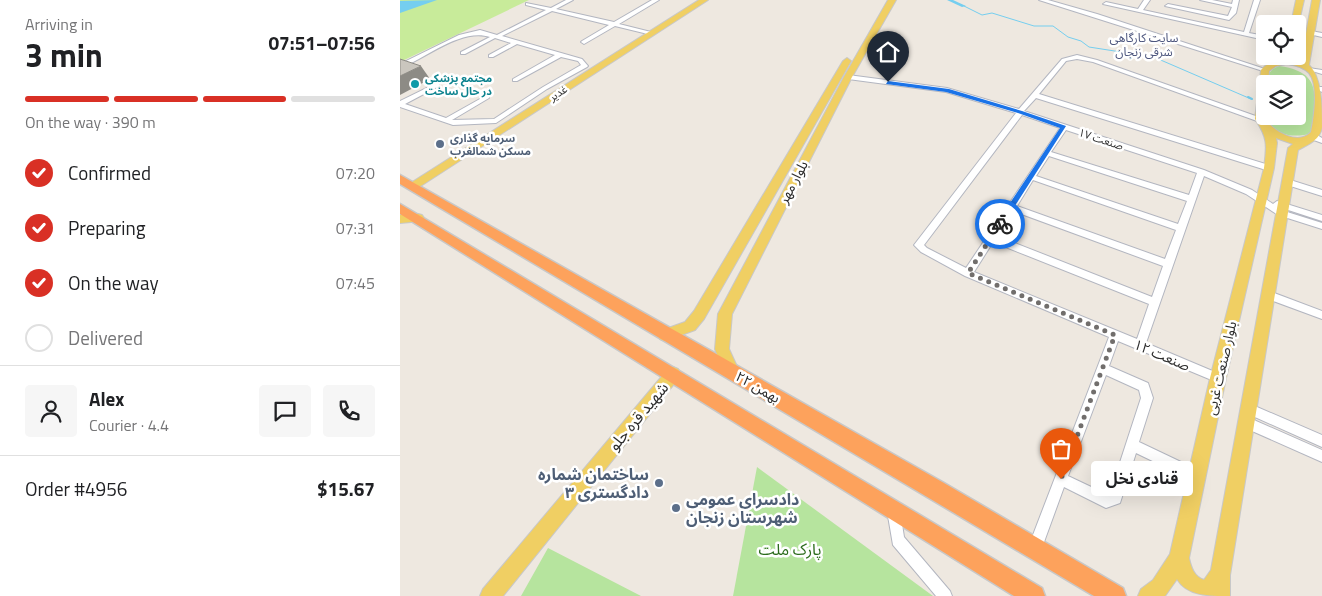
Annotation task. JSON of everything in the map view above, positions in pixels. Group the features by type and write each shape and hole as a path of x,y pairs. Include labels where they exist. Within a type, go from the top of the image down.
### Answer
{"highway":[{"name":"۲۲ بهمن","path":"406,182 665,335 1115,596"},
{"path":"400,208 1034,596"}],"main road":[{"name":"غدیر","path":"406,182 550,98 704,0"},
{"name":"بلوار مهر","path":"665,335 690,326 699,315 883,0"},
{"name":"بلوار مهر","path":"730,371 722,349 725,314 848,77 892,0"},
{"path":"1297,15 1300,0"},
{"path":"1308,68 1311,33 1318,4"},
{"path":"1266,75 1266,70 1272,65"},
{"path":"1301,65 1308,68 1318,78 1321,89 1318,122 1314,139"},
{"path":"1264,125 1287,139 1314,139"},
{"name":"بلوار صنعت غربی","path":"1148,596 1160,587 1179,558 1218,378 1269,168 1272,144 1264,125"},
{"path":"1220,596 1220,576 1269,295 1286,182 1293,148 1314,139"},
{"path":"400,219 418,218"},
{"path":"699,315 704,321 712,322 720,319 725,314"},
{"name":"شهید قره جلو","path":"490,596 673,374"},
{"path":"1179,558 1185,579 1194,588 1201,591 1209,590 1220,576"}],"street":[{"path":"463,53 570,0"},
{"path":"584,42 656,0"},
{"path":"1042,0 1266,70"},
{"path":"1140,11 1147,0"},
{"path":"1203,0 1235,6 1251,17"},
{"path":"1246,34 1257,0"},
{"path":"1095,15 1107,2 1256,36"},
{"path":"1163,16 1170,3 1229,18 1235,6"},
{"path":"528,4 652,33"},
{"path":"400,66 466,34 480,32 498,35 515,43 580,60 585,66 536,94 496,121 481,123 446,121 400,105"},
{"path":"1311,33 1322,35"},
{"path":"491,56 515,43"},
{"path":"516,78 560,55"},
{"path":"1020,112 1064,60 1077,57 1095,61 1256,122"},
{"path":"1308,68 1322,72"},
{"name":"صنعت ۱۷","path":"848,77 947,90 1020,112 1201,172 1238,187 1282,209"},
{"path":"400,105 437,85"},
{"path":"536,94 550,98"},
{"path":"1034,95 1269,168"},
{"path":"446,121 488,97"},
{"name":"صنعت ۱۲","path":"1020,112 918,245 968,273 1218,378"},
{"path":"968,273 1064,127"},
{"path":"1046,153 1191,199"},
{"path":"1140,345 1201,172"},
{"path":"1031,177 1180,228"},
{"path":"1286,182 1322,193"},
{"path":"1011,207 1168,264"},
{"path":"1282,209 1322,218"},
{"path":"1282,209 1322,226"},
{"path":"992,237 1154,302"},
{"path":"1269,295 1322,315"},
{"path":"1035,548 1115,335"},
{"path":"1061,479 1106,500 1111,501 1115,498 1147,398 1144,387 1102,368"},
{"path":"1248,416 1322,441"},
{"path":"1248,416 1322,456"},
{"path":"1131,444 1197,476"},
{"path":"894,510 898,540 945,596"}],"green space":[{"path":"400,0 529,0 400,62"},
{"path":"1279,66 1293,69 1304,75 1269,75 1273,69"},
{"path":"1306,77 1313,87 1315,96 1312,133 1298,136 1285,134 1269,125 1306,125"},
{"name":"پارک ملت","path":"757,467 933,596 733,596"},
{"path":"548,548 641,596 521,596"}],"water":[{"path":"437,0 400,13 400,1"}],"building":[{"path":"400,59 421,66 400,76"}],"waterway":[{"path":"949,0 964,6"},
{"path":"964,6 982,15 992,13 1034,26 1053,26 1068,37 1081,41 1089,47 1121,52 1130,58 1144,56 1156,58 1251,99"},
{"path":"1248,97 1252,99"}],"way so far":[{"path":"1000,224 968,273 1115,335 1061,479"}],"place":[{"name":"مجتمع پزشکی در حال ساخت","path":"415,84"},
{"name":"سرمایه گذاری مسکن شمالغرب","path":"440,144"},
{"name":"قنادی نخل","path":"1061,479"},
{"name":"ساختمان شماره ۳ دادگستری","path":"659,483"},
{"name":"دادسرای عمومی شهرستان زنجان","path":"676,508"}],"district":[{"name":"سایت کارگاهی شرقی زنجان","path":"1144,45"}],"route":[{"path":"888,82 947,90 1064,127 1000,224"}]}
